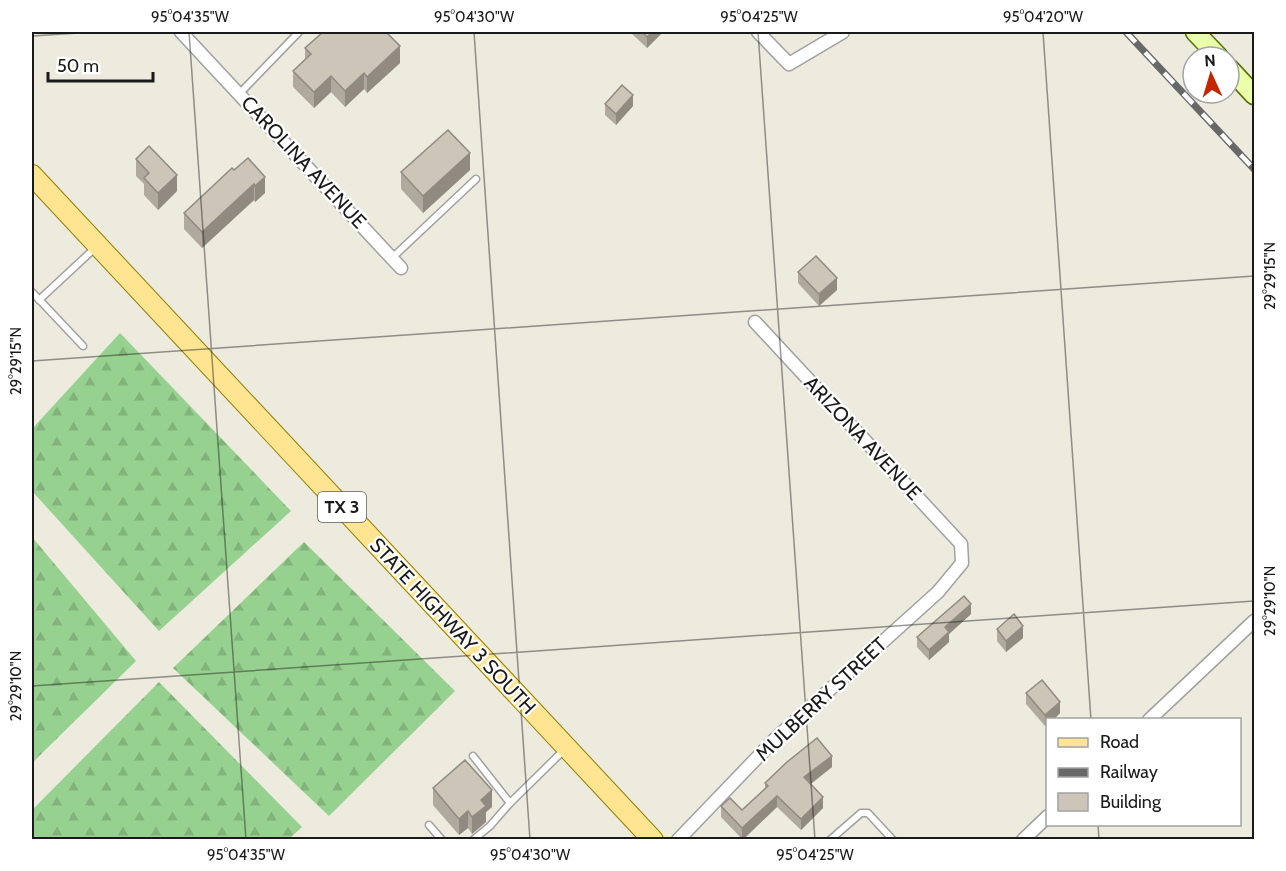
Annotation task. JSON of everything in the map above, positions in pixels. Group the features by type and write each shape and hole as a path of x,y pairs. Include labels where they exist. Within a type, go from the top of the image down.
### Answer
{"main road":[{"name":"STATE HIGHWAY 3 SOUTH","path":"32,175 652,840"}],"street":[{"name":"CAROLINA AVENUE","path":"181,32 401,268"},
{"path":"758,32 789,64 843,32"},
{"path":"1195,32 1207,45"},
{"path":"1241,81 1254,95"},
{"name":"ARIZONA AVENUE","path":"755,322 961,544 962,558"},
{"name":"MULBERRY STREET","path":"678,840 777,738 938,592 962,563 962,558"},
{"path":"1151,718 1254,621"},
{"path":"1023,840 1046,817"}],"lane":[{"path":"240,93 299,32"},
{"path":"392,258 476,179"},
{"path":"39,300 97,246"},
{"path":"32,292 83,346"},
{"path":"473,840 490,826 567,747"},
{"path":"473,756 510,803"},
{"path":"830,840 861,813 868,813 893,840"},
{"path":"429,825 442,840"}],"green space":[{"path":"120,333 291,511 159,631 32,491 32,429"},
{"path":"32,537 136,661 32,763"},
{"path":"304,542 455,691 329,816 173,668"},
{"path":"159,682 302,827 289,839 32,839 32,810"}],"building":[{"path":"323,32 386,32 400,46 367,77 364,73 345,91 331,76 314,92 293,71 311,54 305,48"},
{"path":"642,32 652,32 647,37"},
{"path":"622,85 633,95 616,114 605,104"},
{"path":"448,130 470,153 423,196 401,172"},
{"path":"149,146 177,175 158,193 144,178 149,173 136,159"},
{"path":"248,158 265,177 255,186 254,184 202,232 184,213 232,168 234,170"},
{"path":"816,256 837,278 819,294 798,272"},
{"path":"964,596 971,604 945,627 949,632 929,650 917,637"},
{"path":"1014,614 1023,626 1006,641 997,629"},
{"path":"1042,680 1060,702 1045,715 1026,693"},
{"path":"817,738 832,756 804,777 823,797 801,819 777,796 742,828 721,806 730,798 742,810 768,786 765,783"},
{"path":"465,760 492,790 481,800 486,806 472,817 468,811 459,819 433,788"}],"railway":[{"path":"1126,32 1254,169"}]}
